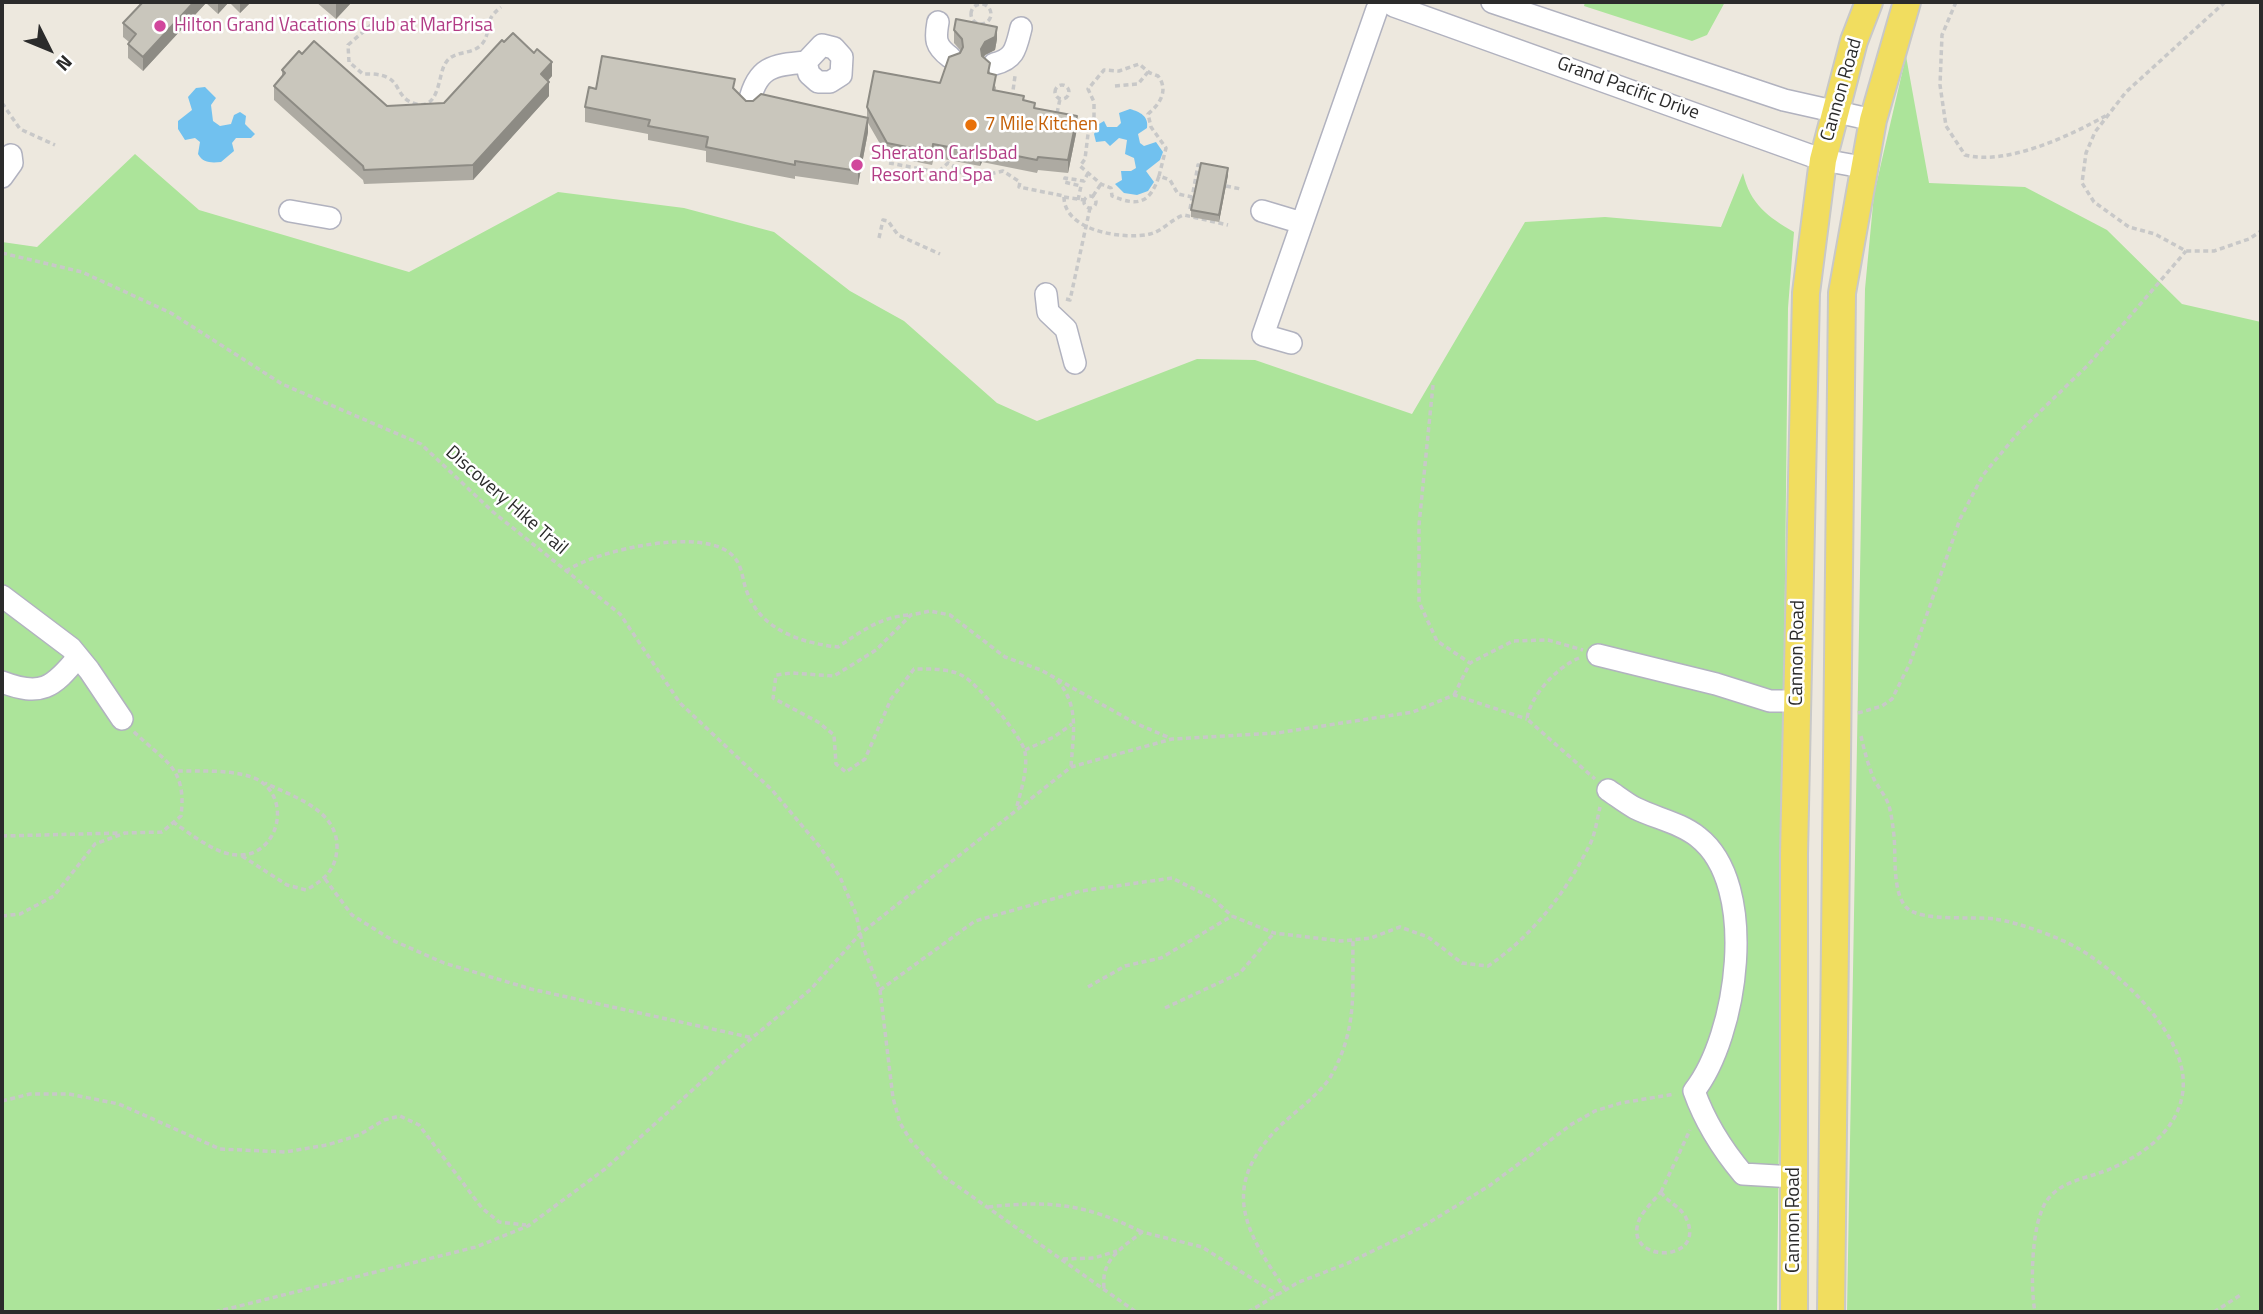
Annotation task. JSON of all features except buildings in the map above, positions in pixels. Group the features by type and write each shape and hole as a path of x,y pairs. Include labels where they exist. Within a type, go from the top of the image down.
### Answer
{"main road":[{"name":"Cannon Road","path":"1794,1312 1797,701 1806,293 1823,160 1835,111 1869,2"},
{"name":"Cannon Road","path":"1831,1312 1849,723 1839,363 1842,293 1862,167 1907,2"}],"street":[{"name":"Grand Pacific Drive","path":"1492,2 1784,100 1873,120"},
{"name":"Grand Pacific Drive","path":"1382,5 1552,61 1823,160 1862,167"},
{"path":"1291,343 1263,335 1382,5"},
{"path":"938,22 935,39 938,48 950,57"},
{"path":"1552,61 1565,25"},
{"path":"994,64 1008,60 1016,50 1021,28"},
{"path":"749,103 759,77 769,68 806,62"},
{"path":"2,177 12,163 11,155"},
{"path":"290,211 330,218"},
{"path":"1262,211 1302,223"},
{"path":"1053,296 1048,312 1069,334 1075,363"},
{"path":"2,596 61,640 78,657 122,719"},
{"path":"1598,655 1770,701 1797,701"},
{"path":"2,682 20,689 43,688 62,677 78,657"},
{"path":"1608,790 1634,807 1698,836 1714,854 1729,884 1736,943 1735,982 1698,1100 1726,1154 1743,1174 1794,1177"}],"path":[{"path":"1956,2 1942,35 1940,85 1946,126 1965,155 1983,160 2041,145 2074,133 2109,114"},
{"path":"2225,2 2126,92 2095,132 2086,153 2082,183 2094,202 2129,228 2155,234 2186,251 2214,251 2249,239 2261,231"},
{"path":"983,4 990,10 990,17 986,23 979,24 972,19 971,12 976,5 983,4"},
{"path":"370,25 348,45 349,62 363,74 383,74 393,78 402,94 415,104 422,104 441,87 446,60 453,55 477,49 483,43 487,22 501,7"},
{"path":"977,36 979,24"},
{"path":"1139,64 1158,76 1163,84 1160,101 1148,114 1151,127 1166,148 1153,193 1140,201 1112,196 1111,188 1101,184 1080,166 1085,159 1089,126 1096,118 1092,115 1094,102 1088,89 1104,70 1119,71 1139,64"},
{"path":"1115,86 1143,82 1148,72"},
{"path":"1012,105 1015,76"},
{"path":"1057,113 1060,99 1069,92 1061,85 1055,92 1060,99"},
{"path":"2,103 20,129 55,145"},
{"path":"1044,110 1064,114"},
{"path":"1072,115 1071,121 1089,126"},
{"path":"888,163 938,172 948,163 960,170 961,176 988,182 990,174 1003,171 1020,182 1018,187 1081,200 1090,208"},
{"path":"1189,209 1198,165 1211,167"},
{"path":"1081,200 1082,186 1064,182 1065,178 1084,181 1088,173"},
{"path":"1159,176 1170,180 1178,194 1192,197"},
{"path":"1093,196 1101,184"},
{"path":"1226,186 1241,189"},
{"path":"1081,200 1093,196"},
{"path":"1053,296 1070,300 1085,226 1090,208 1096,204 1093,196"},
{"path":"1064,197 1064,209 1068,216 1085,226 1140,235 1162,229 1184,215 1228,225"},
{"path":"879,238 883,220 888,221 898,235 940,254"},
{"path":"2035,1312 2031,1289 2038,1224 2047,1199 2064,1185 2110,1169 2144,1152 2168,1130 2180,1104 2183,1077 2176,1050 2160,1022 2120,981 2080,949 1997,919 1921,916 1906,907 1899,892 1890,807 1849,723 1892,699 1910,663 1960,519 1983,475 2019,432 2088,365 2186,251"},
{"name":"Discovery Hike Trail","path":"2,253 82,272 171,313 282,384 421,444 493,512 620,614 680,703 772,790 820,846 840,877 856,914 860,934 880,990 893,1098 900,1123 911,1141 943,1176 1136,1312"},
{"path":"1433,384 1419,525 1419,602 1437,641 1470,663"},
{"path":"566,571 599,554 692,541 733,555 741,567 746,591 757,612 790,637 838,647 875,622 890,617 930,611 950,615 1005,657 1054,676 1135,723 1172,738"},
{"path":"911,615 876,650 834,676 792,673 776,675 773,698 818,722 834,735 836,764 846,772 865,759 891,699 914,669 941,670 963,676 990,702 1026,750 1025,770 1017,807"},
{"path":"1454,695 1470,663 1513,641 1548,640 1598,655"},
{"path":"1527,719 1529,704 1548,683 1575,659 1598,655"},
{"path":"1054,676 1068,692 1074,707 1071,767"},
{"path":"215,1312 476,1247 528,1226 605,1170 811,989 860,934 1017,807 1071,767 1172,738 1276,733 1413,712 1454,695 1527,719 1608,790 1600,806 1590,846 1564,889 1517,947 1488,966 1462,963 1428,937 1400,927 1371,938 1353,940 1274,933 1232,916 1212,898 1172,878 1081,891 975,921 880,990"},
{"path":"2,836 162,832 181,816 184,789 176,771 122,719"},
{"path":"1026,750 1054,737 1073,723"},
{"path":"173,822 227,853 241,856 287,885 306,890 325,879 337,860 337,834 325,815 260,781 214,771 176,771"},
{"path":"241,856 260,849 275,834 279,818 274,795 260,781"},
{"path":"2,916 20,914 54,896 96,844 125,833"},
{"path":"325,879 352,915 391,940 444,963 531,989 753,1038"},
{"path":"1088,987 1125,966 1161,958 1232,916"},
{"path":"1165,1008 1240,973 1274,933"},
{"path":"1286,1290 1250,1231 1242,1200 1248,1168 1263,1143 1330,1078 1350,1032 1353,940"},
{"path":"2,1101 30,1094 69,1094 118,1104 220,1149 285,1152 327,1145 359,1135 384,1120 400,1116 419,1125 482,1208 499,1222 528,1226"},
{"path":"1248,1312 1286,1290 1420,1228 1489,1186 1572,1124 1595,1111 1620,1103 1698,1100 1661,1192 1641,1217 1638,1234 1647,1249 1664,1254 1680,1249 1689,1227 1683,1212 1661,1192"},
{"path":"987,1208 1028,1203 1103,1213 1142,1232 1202,1247 1278,1294"},
{"path":"1104,1290 1102,1273 1119,1250 1142,1232"},
{"path":"1061,1259 1094,1258 1119,1250"},
{"path":"2214,1312 2242,1294"},
{"path":"2,1311 10,1312"}],"green space":[{"path":"1585,2 1725,2 1707,35 1692,41 1584,6"},
{"path":"1906,56 1929,183 2025,187 2107,230 2182,304 2261,322 2261,1312 1847,1312 1865,289 1874,194"},
{"path":"135,154 199,210 409,272 558,192 684,208 774,232 850,291 904,321 997,403 1037,421 1197,359 1255,360 1412,414 1525,222 1605,217 1721,227 1743,173 1750,193 1761,208 1794,232 1788,308 1777,1312 2,1312 2,242 37,247"}],"water":[{"path":"205,87 216,98 211,105 213,121 220,126 231,124 234,115 240,112 246,116 245,124 255,134 251,138 236,138 232,143 234,151 221,162 202,159 198,154 200,142 195,138 185,140 178,129 178,121 192,110 188,97 196,88"},
{"path":"1130,109 1147,120 1147,128 1138,134 1140,143 1144,146 1156,142 1163,152 1160,160 1146,171 1154,182 1148,191 1137,195 1124,193 1115,184 1122,180 1121,171 1136,168 1134,158 1125,154 1127,140 1119,138 1110,146 1105,141 1096,142 1094,134 1099,124 1104,121 1107,127 1117,127 1121,123 1119,113"}],"place":[{"name":"Hilton Grand Vacations Club at MarBrisa","path":"160,26"},
{"name":"7 Mile Kitchen","path":"971,125"},
{"name":"Sheraton Carlsbad Resort and Spa","path":"857,165"}]}
